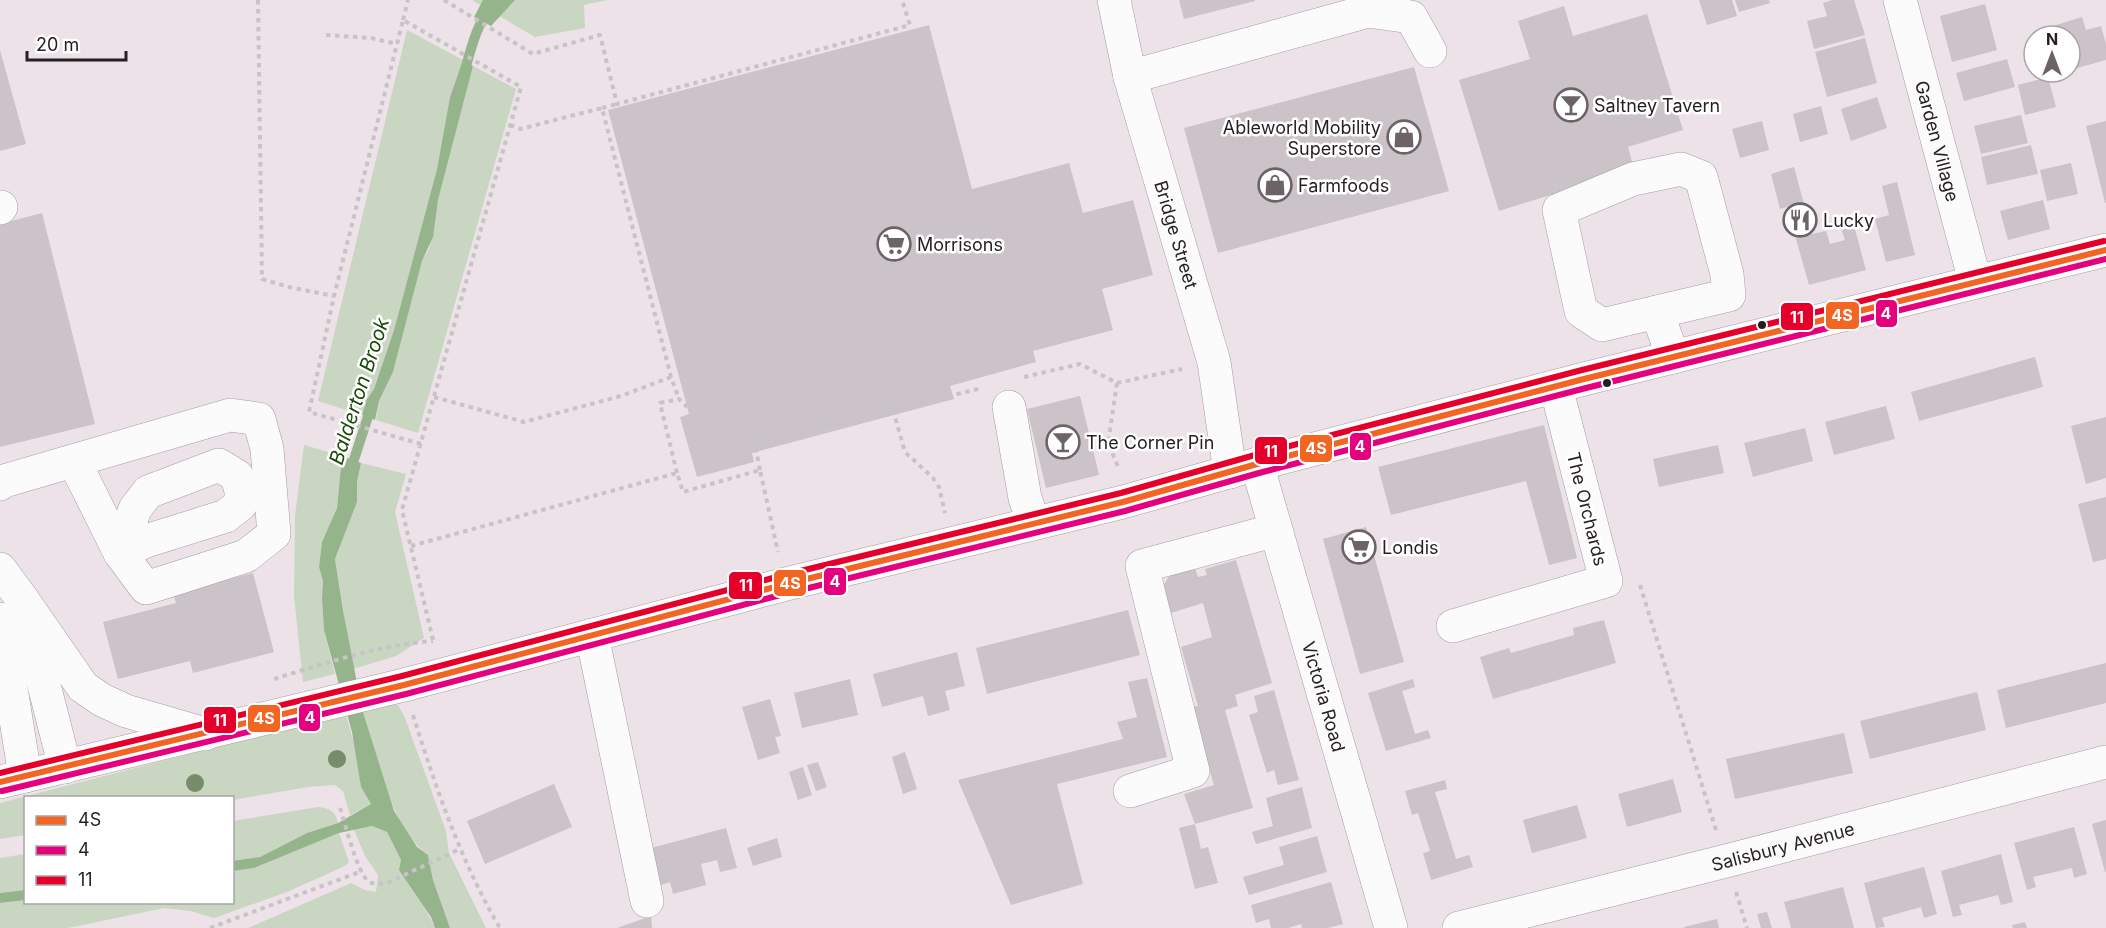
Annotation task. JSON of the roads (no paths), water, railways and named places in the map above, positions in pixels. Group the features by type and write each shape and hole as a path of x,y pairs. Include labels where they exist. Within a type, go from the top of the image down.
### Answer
{"street":[{"name":"Bridge Street","path":"1114,0 1130,77 1243,468"},
{"name":"Garden Village","path":"1900,0 1975,281"},
{"path":"1130,77 1368,11 1411,17 1430,51"},
{"path":"1681,169 1701,177 1727,274 1729,295 1657,312 1602,325 1581,310 1559,210 1633,179 1681,169"},
{"path":"11,609 12,779 404,685 786,584 1123,502 1243,468 1673,357 2106,250"},
{"path":"1657,312 1673,357"},
{"name":"The Orchards","path":"1453,626 1606,581 1556,387"},
{"path":"1006,390 1024,498 1034,523"},
{"path":"0,484 1,482 230,416 259,419 267,449 274,534 246,556 146,588 120,554 74,461"},
{"name":"Victoria Road","path":"1243,468 1276,530 1391,928"},
{"path":"1130,791 1193,771 1142,566 1276,530"},
{"path":"0,569 11,609 65,766"},
{"path":"11,609 83,687 102,700 126,711 205,734"},
{"path":"592,635 647,901"},
{"name":"Salisbury Avenue","path":"1459,928 2106,762"}],"waterway":[{"name":"Balderton Brook","path":"464,74 479,26 495,0"},
{"name":"Balderton Brook","path":"350,472 372,404"}],"place":[{"name":"Saltney Tavern","path":"1571,105"},
{"name":"Ableworld Mobility Superstore","path":"1404,137"},
{"name":"Farmfoods","path":"1275,185"},
{"name":"Lucky","path":"1800,220"},
{"name":"Morrisons","path":"894,244"},
{"name":"The Corner Pin","path":"1063,442"},
{"name":"Londis","path":"1359,547"}]}
